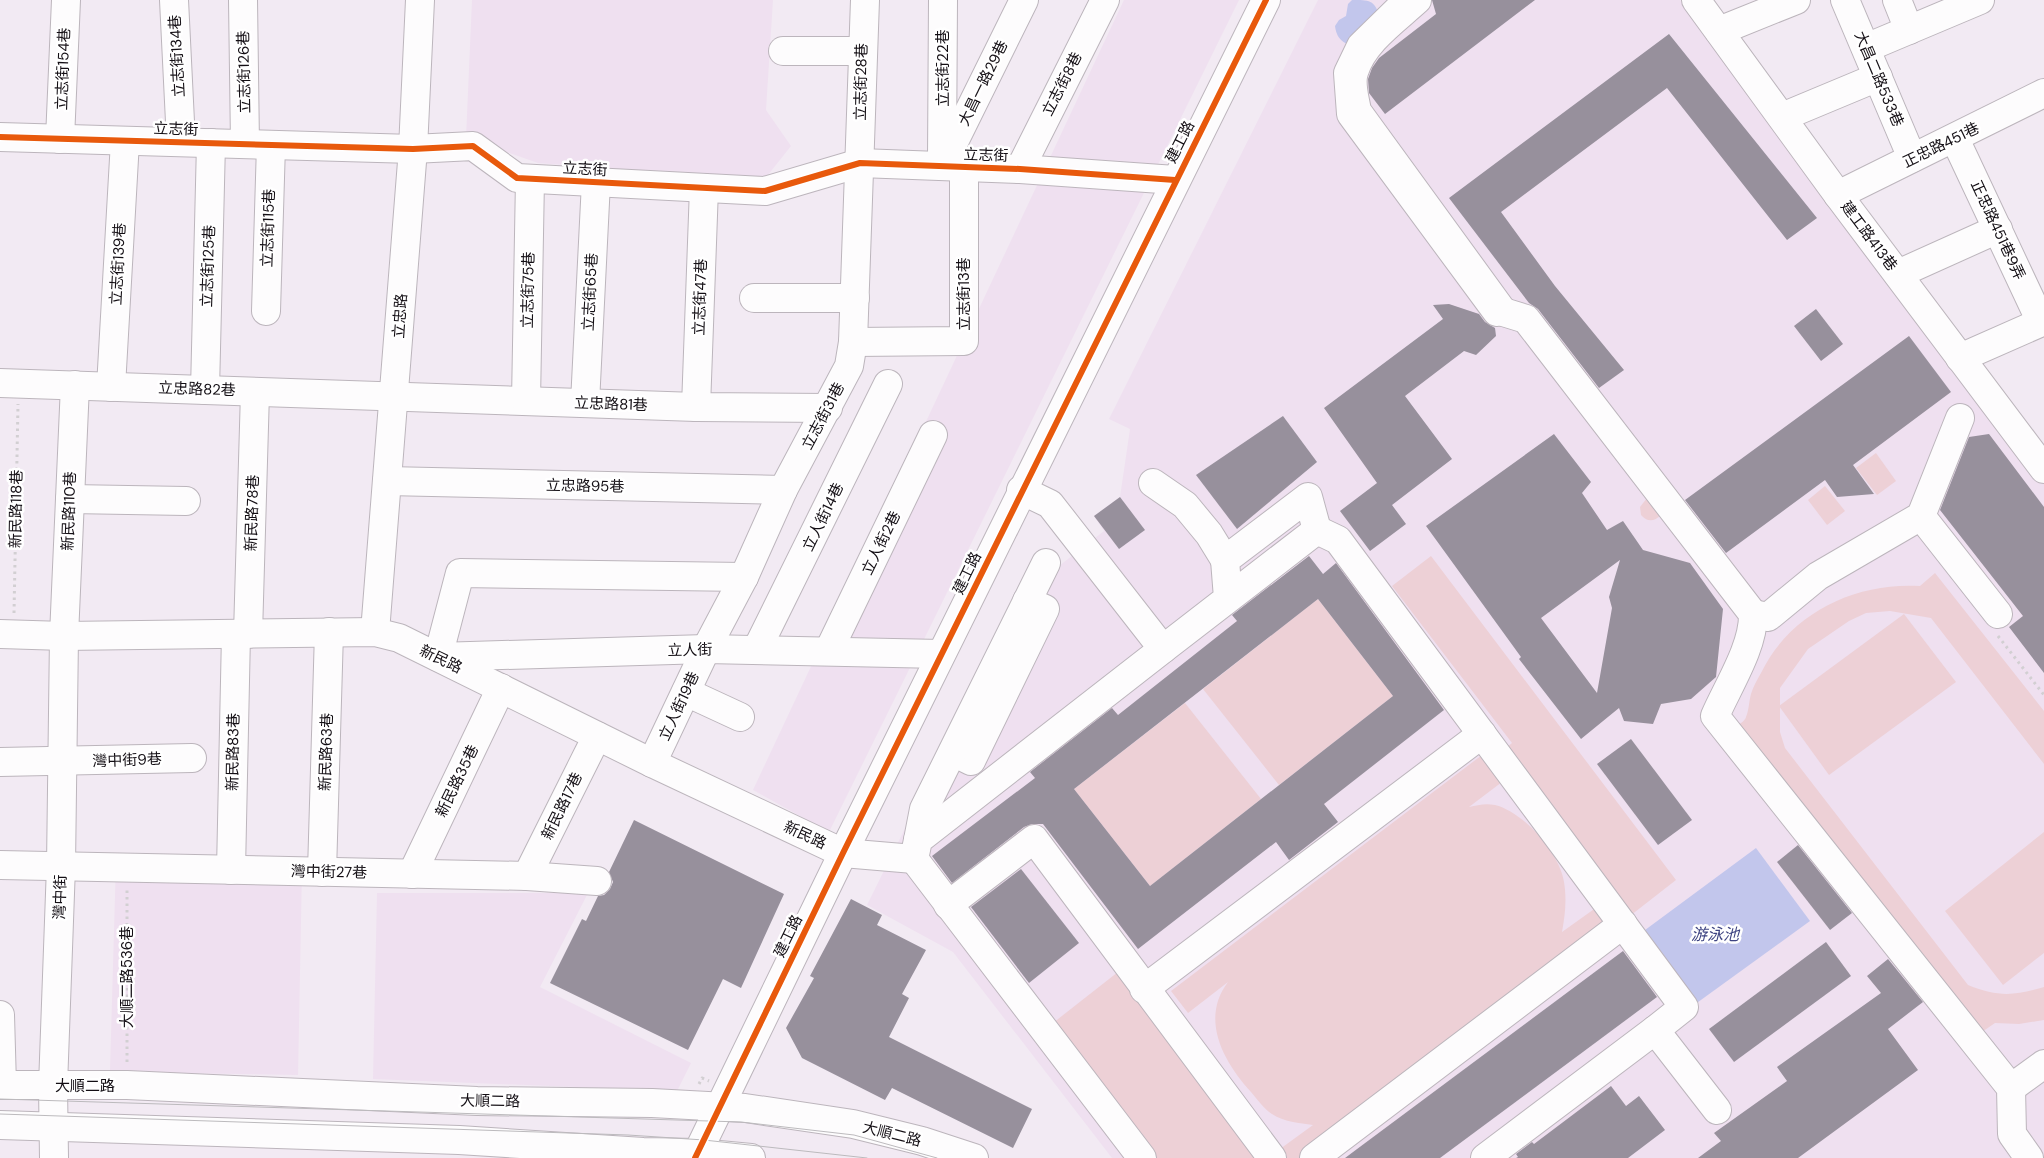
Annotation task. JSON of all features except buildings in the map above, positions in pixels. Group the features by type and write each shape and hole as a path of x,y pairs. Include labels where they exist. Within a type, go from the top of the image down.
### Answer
{"street":[{"name":"立志街154巷","path":"60,139 66,0"},
{"name":"立志街134巷","path":"174,0 181,142"},
{"name":"立志街126巷","path":"243,0 258,144"},
{"name":"立忠路","path":"376,632 413,149 420,0"},
{"name":"立志街28巷","path":"860,163 865,0"},
{"name":"立志街22巷","path":"943,0 943,70 953,166"},
{"name":"大昌一路29巷","path":"953,166 987,75 1024,0"},
{"name":"立志街8巷","path":"1020,169 1104,0"},
{"name":"建工路","path":"696,1155 1021,490 1266,0"},
{"path":"1408,0 1360,46 1348,73 1350,114 1497,312 1500,311 1526,320 1753,614 1768,618 1818,576 1922,516 1960,418"},
{"path":"1417,0 1367,47 1353,73 1353,92 1357,111 1502,309 1500,311"},
{"name":"建工路413巷","path":"1696,0 1960,358 2041,460"},
{"path":"1719,31 1796,0"},
{"name":"大昌二路533巷","path":"1845,0 1912,158"},
{"path":"1897,0 1908,30"},
{"path":"1866,48 1973,1"},
{"path":"783,51 862,50"},
{"path":"943,70 987,75"},
{"path":"1782,118 1878,77"},
{"name":"正忠路451巷","path":"1838,195 1955,139 2044,93"},
{"name":"立志街","path":"0,137 413,149 473,146 517,178 765,191 860,163 1020,169 1175,180"},
{"name":"正忠路451巷9弄","path":"1955,139 2043,321"},
{"name":"立志街139巷","path":"111,386 126,141"},
{"name":"立志街125巷","path":"205,390 211,143"},
{"name":"立志街115巷","path":"258,144 266,311"},
{"name":"立志街31巷","path":"706,649 744,578 783,490 849,366 854,342 860,163"},
{"name":"立志街13巷","path":"854,342 964,341 953,166"},
{"name":"立志街75巷","path":"526,401 530,179"},
{"name":"立志街65巷","path":"584,403 596,182"},
{"name":"立志街47巷","path":"696,407 704,188"},
{"path":"1898,274 1998,229"},
{"path":"754,298 855,298"},
{"path":"1960,358 2043,321"},
{"name":"立忠路82巷","path":"9,383 394,396"},
{"name":"立人街14巷","path":"757,650 888,384"},
{"name":"新民路110巷","path":"64,636 74,385"},
{"name":"新民路78巷","path":"242,634 255,392"},
{"name":"立忠路81巷","path":"394,396 696,407 828,408"},
{"name":"立人街2巷","path":"829,650 933,435"},
{"name":"立忠路95巷","path":"387,481 783,490"},
{"path":"1153,483 1185,505 1209,534 1225,560 1228,598"},
{"path":"1021,490 1050,504 1163,649"},
{"path":"1225,560 1308,497 1317,530 1338,540 1684,1007 1485,1158"},
{"path":"70,499 186,501"},
{"path":"1922,516 1998,614"},
{"path":"843,853 916,849 1163,649 1317,530"},
{"path":"1046,563 1028,601 1013,652 987,705 953,752 924,809 916,849 948,905 1142,1158"},
{"path":"438,657 460,573 744,578"},
{"path":"1753,614 1753,627 1747,645 1715,716 2011,1088 2012,1134 2029,1158"},
{"name":"新民路63巷","path":"322,872 329,632"},
{"name":"新民路","path":"7,634 64,636 376,632 399,638 652,764 843,853"},
{"name":"新民路83巷","path":"230,870 242,634"},
{"name":"灣中街","path":"54,1158 53,1086 62,866 64,636"},
{"name":"立人街","path":"438,657 706,649 829,650 941,654"},
{"name":"立人街19巷","path":"652,764 706,649"},
{"name":"新民路35巷","path":"412,874 501,688"},
{"path":"686,692 740,717"},
{"path":"1144,989 1482,734"},
{"name":"新民路17巷","path":"527,876 597,736"},
{"name":"灣中街9巷","path":"0,762 192,758"},
{"path":"948,905 1034,839 1144,989 1272,1158"},
{"name":"灣中街27巷","path":"0,865 527,876 597,880"},
{"path":"1314,1158 1623,924"},
{"path":"0,1015 1,1085"},
{"path":"1655,1030 1717,1110"},
{"path":"2011,1088 2044,1064"},
{"name":"大順二路","path":"1,1085 127,1085 477,1101 652,1104 745,1108 853,1124 922,1141 974,1158"},
{"path":"0,1125 54,1125 454,1149 643,1152 751,1158"}],"shaded area":[{"path":"472,0 773,0 766,110 791,146 764,180 538,163 466,138"},
{"path":"1124,0 1239,0 829,832 753,790"},
{"path":"1318,0 1680,0 2044,482 2044,1158 1112,1158 953,952 867,905 941,756 1059,566 1104,531 1094,516 1120,497 1130,429 1109,419"},
{"path":"1876,453 1896,481 1877,495 1856,468"},
{"path":"1825,486 1845,511 1827,525 1808,500"},
{"path":"1647,498 1661,515 1653,520 1648,520 1641,515 1640,507"},
{"path":"1431,556 1676,880 1626,919 1500,753 1512,743 1392,586"},
{"path":"1935,573 2044,711 2044,764 1931,618 1890,611 1866,613 1849,621 1808,649 1780,688 1780,732 1785,748 1968,985 1988,992 2006,994 2044,987 2044,1020 2019,1024 1995,1023 1979,1034 1736,727 1745,718 1753,689 1773,652 1807,618 1849,596 1872,589 1920,586"},
{"path":"1318,599 1393,696 1279,785 1203,689"},
{"path":"1904,614 1956,682 1829,775 1779,706"},
{"path":"1185,703 1261,799 1150,886 1074,789"},
{"path":"1482,755 1502,782 1469,807 1488,804 1506,809 1529,825 1548,847 1556,859 1564,882 1565,907 1562,932 1597,907 1614,927 1304,1158 1287,1158 1280,1149 1313,1125 1297,1123 1277,1117 1269,1112 1232,1067 1218,1039 1216,1025 1216,1010 1220,996 1228,982 1188,1013 1171,991"},
{"path":"2044,832 2044,953 2003,985 1945,911"},
{"path":"116,862 302,867 298,1075 110,1072"},
{"path":"377,893 588,893 540,987 691,1063 677,1091 373,1079"},
{"path":"1118,972 1261,1158 1157,1158 1053,1023"}],"water":[{"path":"1352,0 1370,2 1375,7 1379,16 1350,45 1339,38 1335,26 1339,20 1346,16 1348,4"},
{"name":"游泳池","path":"1756,848 1810,921 1694,1005 1641,933"}],"tram line":[{"path":"0,1099 741,1122 854,1135 937,1158"},
{"path":"0,1114 628,1135 704,1140 867,1158"}],"cycle path":[{"path":"695,1158 843,853 1266,0"},
{"path":"0,137 413,149 473,146 517,178 765,191 860,163 1020,169 1175,180"}]}
